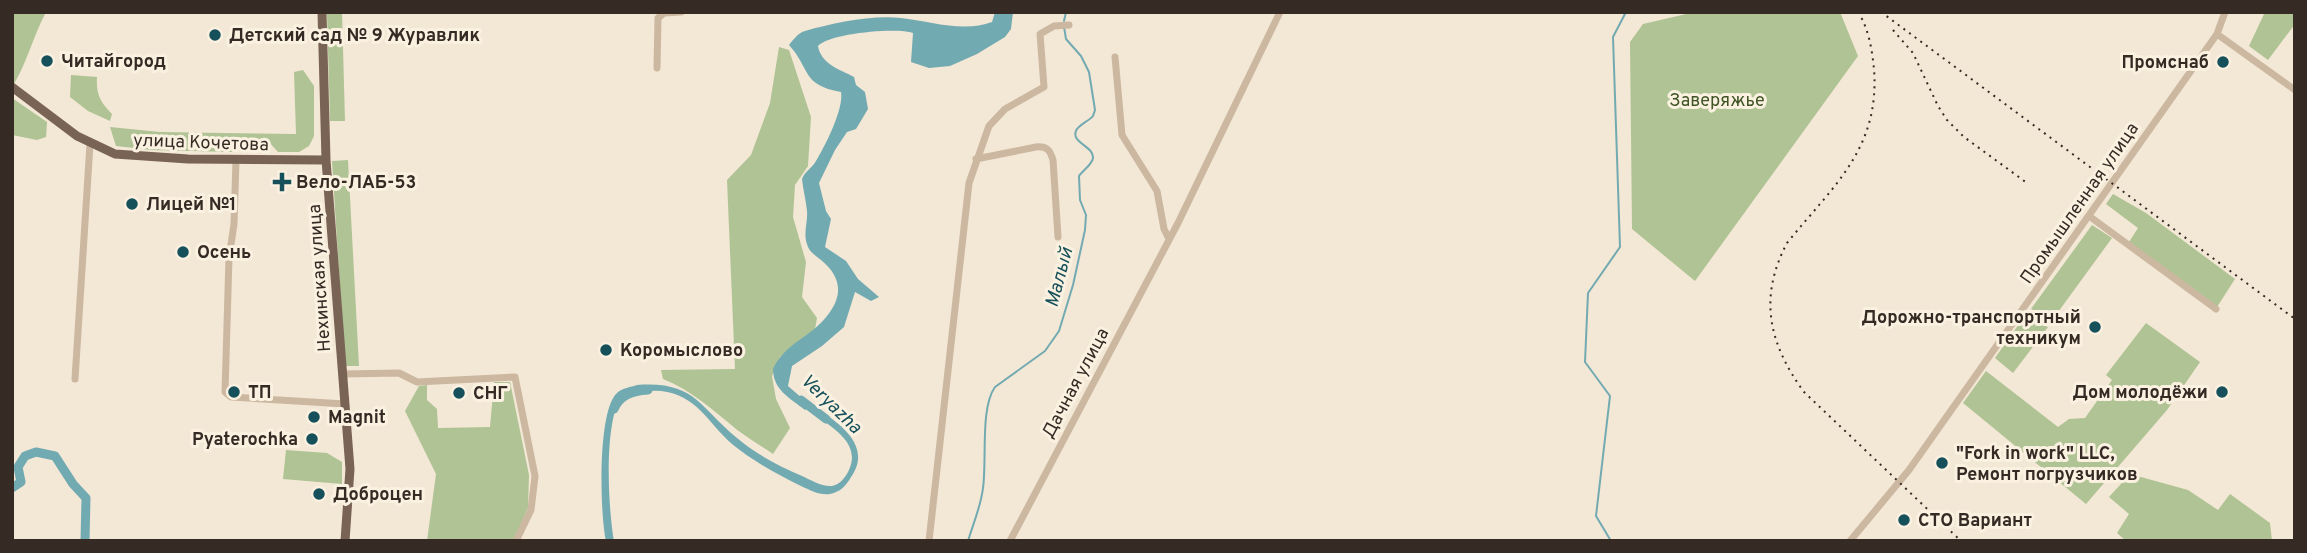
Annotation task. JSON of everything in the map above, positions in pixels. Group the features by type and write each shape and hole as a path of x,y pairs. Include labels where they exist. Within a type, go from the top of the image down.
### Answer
{"main road":[{"name":"Нехинская улица","path":"321,12 326,160 351,482 345,541"},
{"name":"улица Кочетова","path":"12,87 90,144 125,156 326,160"}],"street":[{"path":"657,68 658,18 664,12 681,12"},
{"name":"Дачная улица","path":"1010,541 1169,239 1280,12"},
{"name":"Промышленная улица","path":"1850,541 1900,481 2089,216 2217,34 2225,12"},
{"path":"929,541 969,183 989,126 1005,109 1044,87 1040,34 1054,26 1069,25"},
{"path":"2217,34 2295,90"},
{"path":"1115,57 1122,135 1157,191 1164,229 1169,239"},
{"path":"75,379 90,144"},
{"path":"976,159 1037,147 1047,149 1053,160 1058,237"},
{"path":"236,160 234,224 229,258 225,392 230,397 345,404"},
{"path":"2089,216 2216,309"},
{"path":"342,374 399,373 417,382 516,377 535,476 531,510 516,541"}],"green space":[{"path":"327,12 342,12 345,121 330,121"},
{"name":"Заверяжье","path":"1695,12 1840,12 1858,56 1695,281 1632,229 1630,42 1643,24"},
{"path":"2265,12 2295,12 2295,24 2268,60 2249,46"},
{"path":"12,13 45,14 14,84 12,83"},
{"path":"779,47 789,50 811,117 808,166 795,185 793,217 806,262 802,297 817,318 815,329 780,357 772,376 776,399 790,428 773,454 692,395 663,379 661,370 735,369 727,180 751,155 770,103"},
{"path":"303,70 314,86 314,136 309,146 299,152 278,152 269,142 243,142 232,152 152,150 116,146 110,127 160,132 296,134 294,72"},
{"path":"71,75 97,77 100,97 112,114 110,121 88,111 70,97"},
{"path":"12,98 47,122 46,137 37,140 12,135"},
{"path":"348,160 359,366 345,366 332,161"},
{"path":"2113,194 2146,213 2235,279 2217,307 2129,242 2138,228 2106,204"},
{"path":"2092,225 2112,238 2053,319 2031,309"},
{"path":"2024,317 2048,327 2013,373 1995,358"},
{"path":"2146,323 2200,362 2167,410 2086,504 1963,403 1986,371 2058,427 2069,419 2085,418 2112,380 2106,375"},
{"path":"494,382 510,382 529,475 528,508 513,541 427,541 436,474 405,411 419,386 427,385 427,400 437,409 438,428 490,427"},
{"path":"286,450 327,453 342,462 342,484 283,479"},
{"path":"2130,474 2188,490 2218,510 2230,494 2270,523 2272,541 2126,541 2117,533 2129,514 2109,497"}],"water":[{"path":"995,12 1013,12 1011,29 1005,37 950,66 929,68 911,62 913,33 905,31 849,35 825,41 818,46 827,62 854,77 856,85 865,92 868,109 856,129 847,132 835,150 819,183 826,211 831,219 825,247 846,261 858,279 879,297 871,301 855,292 844,327 792,366 788,386 811,406 805,410 779,388 773,369 784,353 827,316 838,293 833,273 808,247 807,211 802,179 829,137 840,108 841,92 828,89 813,80 789,45 803,32 852,20 889,17 970,26 992,22"},
{"path":"637,385 672,387 684,392 760,455 817,483 832,486 847,474 852,453 843,437 814,414 819,410 852,438 858,456 857,466 840,490 832,494 818,493 783,477 748,456 684,398 661,391 630,394 620,398 611,428 609,489 614,541 606,541 602,509 602,464 606,420 617,393"}],"waterway":[{"name":"Малый","path":"1064,21 1066,12"},
{"path":"1611,541 1596,516 1610,396 1585,362 1588,293 1620,247 1613,37 1626,12"},
{"name":"Малый","path":"968,541 982,495 990,396 995,387 1045,351 1059,331 1085,230 1086,215 1080,200 1079,176 1093,158 1090,150 1079,142 1075,135 1077,129 1093,116 1095,110 1089,72 1081,56 1066,39 1064,27"},
{"name":"Veryazha","path":"614,409 627,395 648,390"},
{"name":"Veryazha","path":"801,400 826,419"},
{"name":"Veryazha","path":"12,488 21,482 18,467 25,456 36,452 55,456 73,484 86,498 85,541"}],"railway":[{"path":"1858,12 1867,32 1874,69 1874,97 1869,122 1850,165 1787,243 1772,283 1772,320 1783,356 1804,392 1961,541"},
{"path":"1881,12 2295,319"},
{"path":"1893,30 1913,53 1947,120 1964,137 2027,183"}],"place":[{"name":"Детский сад № 9 Журавлик","path":"215,35"},
{"name":"Читайгород","path":"47,61"},
{"name":"Промснаб","path":"2223,62"},
{"name":"Вело-ЛАБ-53","path":"282,182"},
{"name":"Лицей №1","path":"132,204"},
{"name":"Осень","path":"183,252"},
{"name":"Дорожно-транспортный техникум","path":"2095,327"},
{"name":"Коромыслово","path":"606,350"},
{"name":"ТП","path":"234,392"},
{"name":"Дом молодёжи","path":"2222,392"},
{"name":"СНГ","path":"459,393"},
{"name":"Magnit","path":"314,417"},
{"name":"Pyaterochka","path":"312,439"},
{"name":"\"Fork in work\" LLC, Ремонт погрузчиков","path":"1942,463"},
{"name":"Доброцен","path":"319,494"},
{"name":"СТО Вариант","path":"1904,520"}]}
